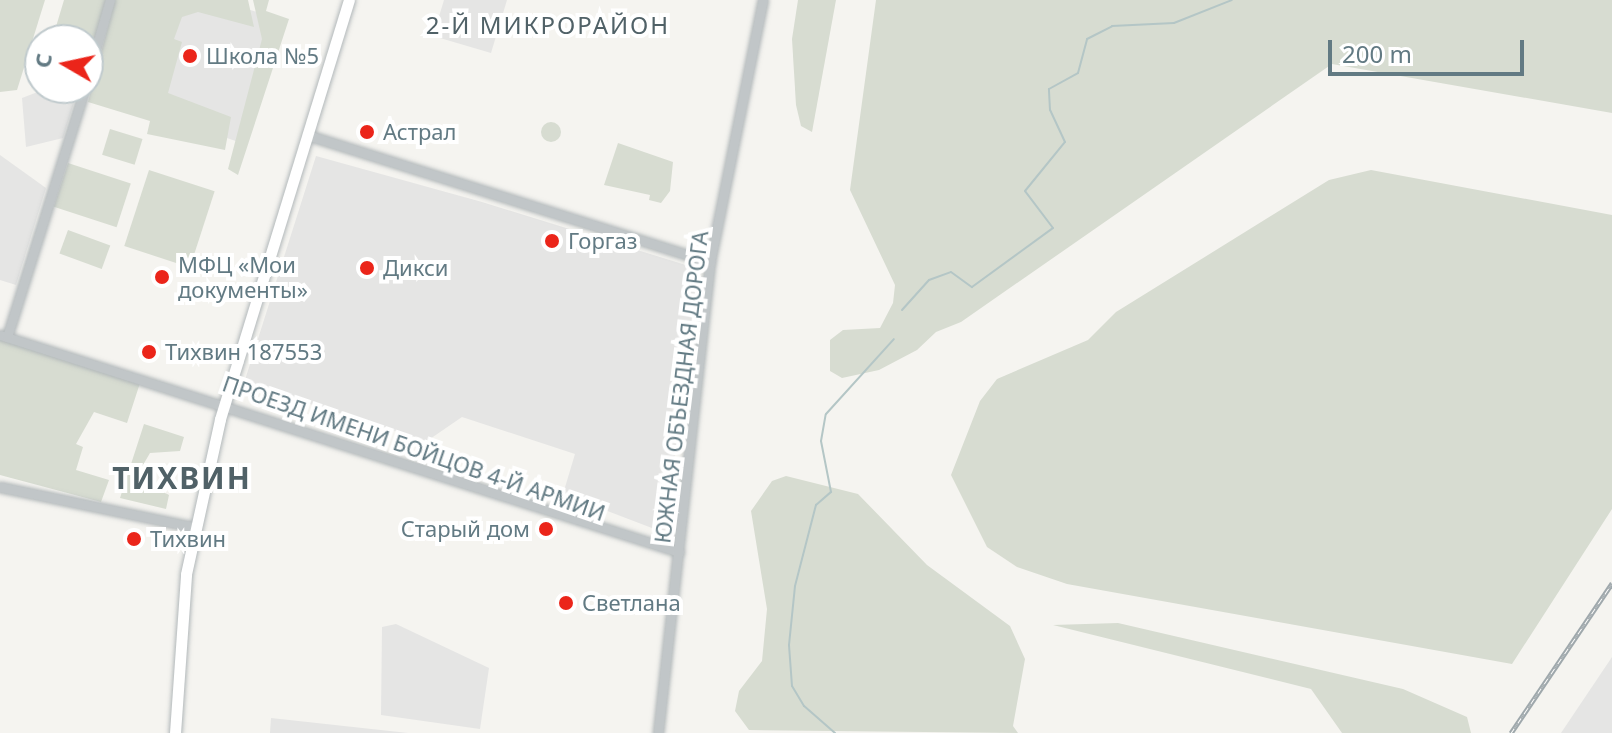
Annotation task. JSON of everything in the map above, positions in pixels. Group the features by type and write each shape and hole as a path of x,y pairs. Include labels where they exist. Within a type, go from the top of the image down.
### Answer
{"main road":[{"path":"175,733 194,527 224,403 349,0"}],"street":[{"path":"103,24 110,0"},
{"name":"ЮЖНАЯ ОБЪЕЗДНАЯ ДОРОГА","path":"658,733 710,262 763,0"},
{"path":"3,336 80,104"},
{"path":"307,135 710,262"},
{"name":"ПРОЕЗД ИМЕНИ БОЙЦОВ 4-Й АРМИИ","path":"3,336 224,403 525,507 679,552"},
{"path":"0,487 194,527"}],"shaded area":[{"path":"0,0 45,0 38,24 24,24 24,68 17,90 0,92"},
{"path":"64,0 106,0 99,24 57,24"},
{"path":"115,0 248,0 254,27 198,12 182,17 174,39 182,42 168,93 231,117 225,150 147,134 150,121 95,104 104,104 104,42"},
{"name":"Школа №5","path":"121,0 217,0 287,21 247,145 104,95 104,55"},
{"path":"253,0 269,0 266,11 289,19 238,175 228,169 262,39"},
{"path":"444,0 507,0 491,53 440,38 443,25 437,23"},
{"path":"798,0 836,0 812,132 801,126 796,105 792,39"},
{"path":"876,0 1612,0 1612,113 1332,64 961,322 936,332 917,350 879,370 842,378 830,371 830,340 843,330 880,328 893,303 895,285 850,190"},
{"path":"22,98 24,104 74,104 63,138 26,147"},
{"path":"551,122 558,125 561,132 558,139 551,142 544,139 541,132 544,125"},
{"path":"110,129 143,139 135,165 102,155"},
{"path":"618,143 673,162 670,191 661,203 649,200 650,195 604,185"},
{"path":"0,155 46,188 16,285 0,280"},
{"path":"316,156 482,202 689,266 698,273 665,533 563,494 575,454 462,417 427,441 244,383"},
{"path":"68,163 131,183 117,227 54,207"},
{"path":"149,170 215,191 190,267 124,246"},
{"path":"1371,170 1612,215 1612,509 1512,664 1067,584 1017,567 987,547 951,475 980,401 997,379 1088,340 1116,312 1329,180"},
{"path":"68,230 110,245 102,269 59,253"},
{"path":"0,339 141,380 127,423 94,412 76,444 83,447 76,470 109,480 101,502 0,475"},
{"path":"144,424 184,437 180,451 150,453 143,465 150,485 169,495 166,509 120,498"},
{"path":"786,476 858,494 927,565 1010,626 1025,659 1013,726 1018,733 749,730 735,711 739,691 762,661 767,609 751,511 772,481"},
{"path":"1118,623 1403,689 1467,717 1471,733 1342,733 1311,689 1053,625"},
{"path":"396,624 489,668 480,729 381,715 382,627"},
{"path":"1612,657 1612,733 1561,733"},
{"path":"271,718 408,733 270,733"}],"waterway":[{"path":"902,310 929,280 951,272 972,287 1053,228 1025,191 1065,142 1050,110 1049,89 1078,73 1087,39 1112,26 1174,23 1232,0"},
{"path":"835,733 804,706 792,686 789,645 795,586 816,505 831,492 821,441 826,414 894,339"}],"railway":[{"path":"1511,733 1612,583"}],"place":[{"name":"Школа №5","path":"190,56"},
{"name":"Астрал","path":"367,132"},
{"name":"Горгаз","path":"552,241"},
{"name":"Дикси","path":"367,268"},
{"name":"МФЦ «Мои документы»","path":"162,277"},
{"name":"Тихвин 187553","path":"149,352"},
{"name":"Старый дом","path":"546,529"},
{"name":"Тихвин","path":"134,539"},
{"name":"Светлана","path":"566,603"}],"district":[{"name":"2-Й МИКРОРАЙОН","path":"548,25"},
{"name":"ТИХВИН","path":"182,478"}]}
